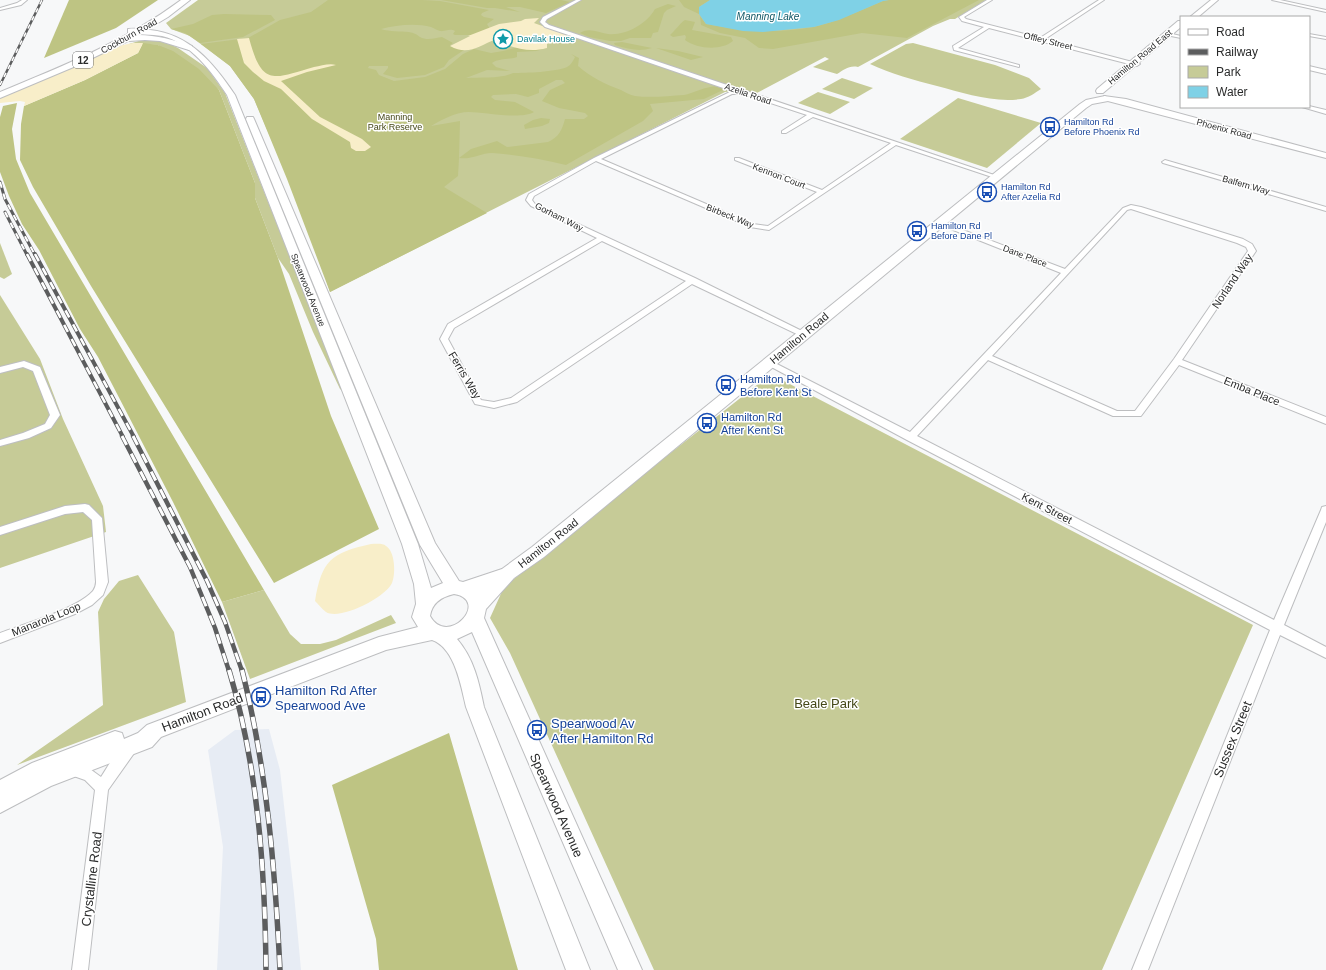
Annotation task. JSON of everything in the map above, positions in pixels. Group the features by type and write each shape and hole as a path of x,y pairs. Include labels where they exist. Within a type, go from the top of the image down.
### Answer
{"main road":[{"name":"Cockburn Road","path":"0,94 76,63 122,40 179,0"},
{"name":"Cockburn Road","path":"25,84 164,16 186,0"},
{"path":"1190,16 1210,0"},
{"path":"1195,16 1215,0"},
{"path":"159,30 156,28 157,25 164,16"},
{"name":"Hamilton Road East","path":"1170,35 1180,24"},
{"name":"Hamilton Road East","path":"1101,96 1135,63 1180,29"},
{"name":"Spearwood Avenue","path":"137,30 159,30 180,36 217,62 240,94 318,284 428,544 458,588"},
{"name":"Spearwood Avenue","path":"137,30 162,34 173,38 190,48 208,63 230,95 410,544 422,584 423,610"},
{"path":"122,40 154,38 168,40 190,48"},
{"name":"Hamilton Road","path":"476,612 508,573 538,552 997,176 1101,96"},
{"name":"Hamilton Road","path":"458,588 508,573"},
{"path":"437,633 449,635 461,631 471,624 476,612 476,598 471,593 458,588 437,592 423,610 427,628 437,633 458,652 466,667 475,707 578,970"},
{"name":"Hamilton Road","path":"385,642 423,610"},
{"name":"Spearwood Avenue","path":"476,612 630,970"},
{"name":"Hamilton Road","path":"0,803 45,779 70,768 145,740 154,731 385,642 437,633"},
{"name":"Hamilton Road","path":"0,791 33,773 65,759 144,730 154,731"}],"street":[{"path":"0,9 19,4 25,0"},
{"name":"Azelia Road","path":"579,0 545,18 542,22 547,26 700,77 738,92 744,92 997,176"},
{"name":"Offley Street","path":"990,0 960,16 964,20 1135,63"},
{"path":"1042,40 1102,0"},
{"path":"1274,0 1326,11"},
{"path":"988,26 955,46 956,49 1017,66"},
{"path":"1170,35 1180,37"},
{"path":"1310,35 1326,38"},
{"path":"1310,68 1326,72"},
{"name":"Gorham Way","path":"738,92 731,93 596,159 531,195 529,200 533,205 804,334"},
{"name":"Phoenix Road","path":"1101,96 1326,156"},
{"path":"1309,108 1326,112"},
{"path":"784,132 812,115"},
{"name":"Birbeck Way","path":"596,159 752,226 769,228 894,143"},
{"name":"Kennon Court","path":"736,159 822,192"},
{"name":"Balfern Way","path":"1165,162 1326,209"},
{"name":"Norland Way","path":"910,438 986,356 1125,209 1131,207 1139,208 1240,241 1249,246 1252,251 1177,361 1138,414 1116,414 986,356"},
{"name":"Dane Place","path":"940,223 1066,272"},
{"name":"Ferris Way","path":"602,238 451,326 444,339 478,402 494,405 514,400 692,280"},
{"name":"Emba Place","path":"1177,361 1326,421"},
{"path":"0,370 24,364 38,369 56,415 48,426 26,436 0,443"},
{"name":"Kent Street","path":"768,364 1326,653"},
{"name":"Manarola Loop","path":"0,531 65,510 85,508 96,518 102,582 98,592 88,602 72,611 0,638"},
{"name":"Sussex Street","path":"1140,970 1277,627 1326,510"},
{"name":"Crystalline Road","path":"80,970 102,788 122,758 136,743"},
{"path":"70,768 84,771 94,778 102,788"}],"shaded area":[{"path":"269,729 280,770 301,970 217,970 223,847 208,750 235,730"}],"green space":[{"path":"69,0 158,0 116,28 44,58"},
{"name":"Manning Park Reserve","path":"198,0 986,0 955,19 950,19 933,26 858,67 849,67 837,74 813,67 829,59 825,57 755,94 745,90 725,92 330,292 311,232 254,99 230,66 190,36 171,29 166,23"},
{"path":"328,0 440,1 489,10 481,15 494,19 487,24 490,29 475,35 455,35 453,34 455,31 453,30 440,31 431,27 419,25 393,26 381,29 411,32 425,39 442,37 453,43 450,45 454,48 464,50 449,60 444,67 425,75 397,78 383,74 388,66 369,66 368,68 376,70 379,75 394,81 425,77 445,69 463,54 474,49 491,53 570,36 547,44 547,48 536,51 517,52 517,57 498,60 492,63 496,67 510,71 487,70 466,78 496,77 513,73 540,72 562,69 571,64 573,61 575,57 571,54 579,58 578,66 588,74 604,83 635,96 653,97 684,95 716,86 725,89 704,99 650,104 653,111 643,121 566,165 492,153 468,158 459,158 458,176 444,187 487,213 330,292 287,179 254,99 230,66 201,44 248,38 280,20 311,12","holes":["556,80 562,80 565,83 550,90 542,101 559,108 585,113 588,116 584,119 565,119 560,133 548,142 507,147 497,141 471,149 459,158 460,121 431,126 439,121 464,112 512,116 534,112 515,102 495,100 491,97 493,95 516,94 528,97 539,93 539,89"]},
{"path":"441,0 561,0 570,2 546,13 520,7 506,7 520,12"},
{"path":"679,0 710,0 699,7 699,14 684,7"},
{"path":"889,0 979,0 907,38 862,33 773,49 759,48 745,38 720,33 701,25 700,16 706,24 746,30 773,31 799,29 821,25"},
{"path":"668,4 676,6 664,13 658,32 653,33 651,38 630,38 621,41 610,41 589,37 580,33 587,30 608,34 628,31 647,20 655,9"},
{"path":"212,15 271,15 275,20 243,37 200,43 185,33 171,29 193,24"},
{"path":"685,20 695,22 692,30 731,37 733,41 722,46 709,48 690,43 685,40 685,35 673,37 670,35"},
{"path":"142,40 164,41 178,48 207,68 225,93 343,391 340,389 313,332 289,274 278,258 255,198 255,183 219,90 158,45 129,44"},
{"path":"622,42 652,48 634,50 615,45 614,43"},
{"path":"143,43 158,45 173,51 199,69 219,90 255,183 255,198 278,258 331,416 379,529 274,583 91,286 33,187 20,160 21,124 24,106 85,80 138,53"},
{"path":"913,43 995,65 1029,78 1041,89 1021,99 1000,100 968,94 911,79 870,64 906,44"},
{"path":"656,48 678,51 703,57 691,60"},
{"path":"842,78 873,88 854,99 822,89"},
{"path":"818,92 850,102 830,114 798,103"},
{"path":"958,98 1041,123 987,168 900,139"},
{"path":"17,103 12,129 16,159 30,193 264,590 222,602 173,502 98,357 80,329 39,250 22,224 0,172 0,117 3,106"},
{"path":"541,118 550,119 549,123 542,126 525,129 524,125"},
{"path":"0,243 12,274 4,279 0,277"},
{"path":"0,295 40,359 63,419 103,506 106,532 0,568"},
{"name":"Beale Park","path":"782,380 1253,625 1102,970 654,970 510,653 490,618 504,587 762,381"},
{"path":"138,575 174,632 186,702 17,765 103,705 98,612 104,599 119,581"},
{"path":"264,590 290,634 301,644 320,644 336,640 391,615 396,623 250,679 222,602"},
{"path":"449,733 518,970 379,970 376,939 332,785"}],"sand":[{"path":"539,18 534,23 570,36 547,44 547,48 534,50 512,47 500,43 500,40 496,39 479,47 468,50 456,49 450,46 470,36 468,36 499,24"},
{"path":"249,38 259,65 264,72 271,75 279,76 322,65 336,65 307,72 281,81 320,117 362,139 371,147 365,151 356,151 351,148 350,142 312,119 281,89 264,81 253,72 244,63 237,39"},
{"path":"133,43 143,43 138,53 85,80 24,106 25,102 20,101 0,103 0,98 113,47"},
{"path":"371,544 385,545 389,549 394,563 392,583 381,595 362,606 341,613 333,614 326,612 315,601 321,576 325,567 331,560 346,551"}],"water":[{"name":"Manning Lake","path":"710,0 889,0 883,1 839,20 814,27 763,32 743,31 706,24 699,14 699,7"}],"railway":[{"path":"0,85 42,0"},
{"path":"0,182 5,199 35,255"},
{"path":"5,212 27,255"},
{"path":"27,254 123,437"},
{"path":"35,254 134,437"},
{"path":"122,436 190,567 215,628 229,671"},
{"path":"133,436 207,581 225,622 242,671"},
{"path":"229,670 247,744 258,818 262,856 266,970"},
{"path":"242,670 251,707 264,782 272,857 280,970"}],"place":[{"name":"Davilak House","path":"503,39"},
{"name":"Hamilton Rd Before Phoenix Rd","path":"1050,127"},
{"name":"Hamilton Rd After Azelia Rd","path":"987,192"},
{"name":"Hamilton Rd Before Dane Pl","path":"917,231"},
{"name":"Hamilton Rd Before Kent St","path":"726,385"},
{"name":"Hamilton Rd After Kent St","path":"707,423"},
{"name":"Hamilton Rd After Spearwood Ave","path":"261,697"},
{"name":"Spearwood Av After Hamilton Rd","path":"537,730"}]}
